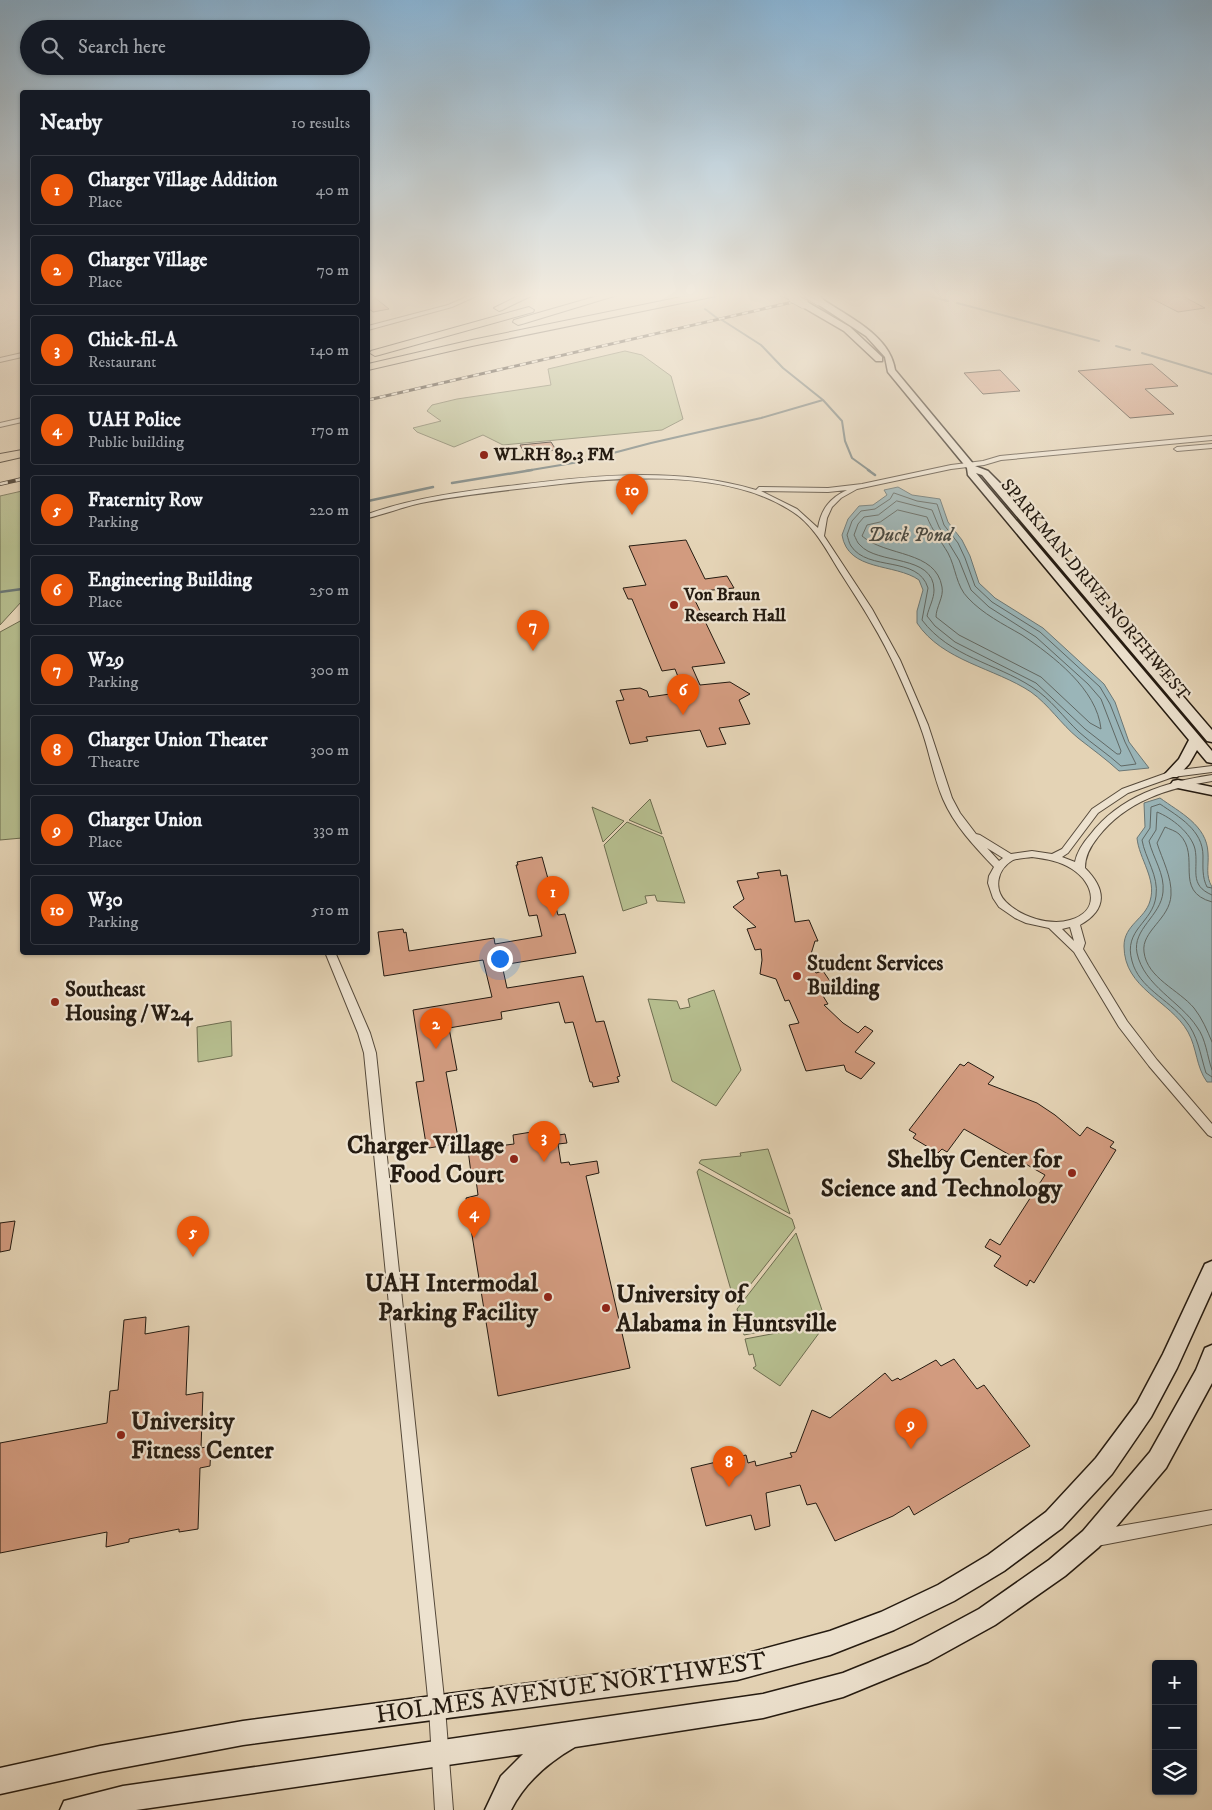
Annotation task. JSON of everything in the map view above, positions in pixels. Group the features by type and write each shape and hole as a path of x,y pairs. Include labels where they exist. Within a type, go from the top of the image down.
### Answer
{"highway":[{"path":"0,448 20,443"},
{"path":"0,458 20,454"}],"main road":[{"name":"SPARKMAN DRIVE NORTHWEST","path":"896,377 971,466 984,472 996,485 1212,738"},
{"name":"SPARKMAN DRIVE NORTHWEST","path":"971,466 972,474 1212,759"},
{"path":"1196,740 1175,779 1212,791"},
{"name":"HOLMES AVENUE NORTHWEST","path":"0,1781 100,1759 243,1734 737,1668 830,1643 886,1622 946,1593 996,1563 1054,1520 1104,1466 1144,1410 1170,1362 1212,1270"},
{"name":"HOLMES AVENUE NORTHWEST","path":"73,1810 123,1799 762,1706 842,1684 920,1654 987,1617 1057,1568 1091,1540 1158,1460 1206,1375 1212,1355"},
{"path":"498,1810 510,1785 544,1751 577,1733"}],"street":[{"path":"0,425 20,420"},
{"path":"743,488 801,490 862,486 971,466 1000,458 1212,438"},
{"path":"984,463 1006,464 1212,446"},
{"path":"370,515 410,504 447,497 534,485 581,480 675,478 718,482 743,488 766,495 793,509 821,535 870,612 901,673 924,725 947,799 956,814 998,866"},
{"path":"821,535 822,518 826,508 844,493 862,486"},
{"path":"1054,857 1065,851 1094,811 1125,791 1212,769"},
{"path":"1080,868 1079,858 1106,820 1130,802 1175,779 1212,778"},
{"path":"969,830 1010,858"},
{"path":"1032,854 1054,857 1080,868 1090,880 1096,892 1096,904 1090,914 1074,923 1052,925 1024,918 1007,909 995,893 992,882 998,866 1010,858 1032,854"},
{"path":"1074,923 1080,943 1078,949"},
{"path":"1052,925 1078,949 1123,1024 1153,1064 1212,1132"},
{"path":"331,955 357,1013 370,1054 437,1708 444,1810"},
{"path":"1091,1540 1212,1517"}],"green space":[{"path":"550,377 671,377 683,419 662,430 503,445 483,435 454,447 417,432 413,428 441,421 427,411 432,405 457,399 551,385"},
{"path":"20,491 20,603 0,625 0,496"},
{"path":"20,621 20,838 0,840 0,632"},
{"path":"650,799 662,834 629,820"},
{"path":"592,807 624,821 603,842"},
{"path":"627,822 663,837 685,903 657,901 655,895 645,896 647,903 623,911 604,845"},
{"path":"714,990 741,1070 716,1106 672,1081 648,999 677,1001 680,1009 690,1007 688,999"},
{"path":"231,1021 232,1056 198,1062 197,1027"},
{"path":"768,1149 790,1214 699,1163 701,1160 741,1156 740,1153"},
{"path":"699,1169 792,1219 795,1228 735,1304 697,1172"},
{"path":"796,1233 825,1319 744,1335 737,1309"},
{"path":"819,1325 822,1329 780,1386 753,1368 756,1366 753,1354 749,1355 745,1339"}],"water":[{"name":"Duck Pond","path":"898,487 912,495 940,499 948,522 962,540 970,556 979,583 995,598 1043,628 1104,684 1115,702 1129,742 1149,768 1119,771 1072,733 1031,692 1002,676 970,663 940,646 917,623 917,611 923,590 919,580 898,571 863,561 853,555 846,547 842,535 848,519 859,506 873,505 887,495 884,490"},
{"path":"1160,798 1191,820 1203,835 1208,853 1208,874 1212,887 1212,1082 1207,1082 1203,1076 1188,1032 1170,1011 1140,984 1131,973 1126,961 1124,946 1127,933 1144,913 1152,893 1137,838 1145,827 1144,803"}],"building":[{"path":"968,377 1007,377 1020,391 983,394"},
{"path":"1085,377 1168,377 1178,386 1145,389 1174,414 1130,418"},
{"path":"551,442 556,450 525,454 520,445"},
{"path":"686,540 705,579 727,576 734,588 691,592 725,663 692,667 700,685 730,682 750,694 739,700 750,724 719,728 726,744 707,747 700,730 646,737 648,741 630,744 616,701 624,700 620,690 640,688 647,691 649,697 684,692 675,669 662,671 632,599 628,599 623,588 646,585 629,546"},
{"path":"542,857 558,915 565,914 576,953 502,965 507,988 583,976 596,1022 604,1021 620,1076 617,1077 619,1082 593,1087 573,1022 565,1023 559,1002 501,1012 502,1019 449,1028 457,1070 446,1072 459,1143 429,1148 428,1143 426,1144 416,1082 424,1081 413,1010 492,997 483,960 384,976 378,932 403,929 404,933 406,932 409,951 494,938 495,944 542,936 537,915 529,916 516,865 518,865 517,862"},
{"name":"Student Services Building","path":"780,870 781,876 787,875 795,922 809,920 818,941 815,941 811,954 806,958 816,973 823,971 834,987 820,991 828,1004 824,1005 843,1023 858,1033 865,1026 873,1031 855,1052 875,1063 861,1079 846,1071 844,1065 806,1071 789,1025 799,1023 789,1000 785,1001 776,979 760,974 761,949 755,950 747,929 756,927 733,907 744,899 737,881 759,878 757,873"},
{"name":"Shelby Center for Science and Technology","path":"968,1062 994,1077 988,1084 1037,1103 1080,1136 1087,1127 1114,1142 1110,1147 1116,1150 1034,1283 1030,1280 1027,1286 994,1266 1001,1256 985,1247 990,1239 1000,1245 1045,1175 964,1129 947,1152 942,1149 938,1153 913,1138 916,1134 909,1130 960,1064 964,1066"},
{"name":"UAH Intermodal Parking Facility","path":"544,1130 546,1137 565,1134 567,1143 558,1144 561,1163 569,1162 570,1165 597,1161 599,1173 586,1176 630,1368 498,1396 466,1198 478,1195 475,1172 471,1173 468,1150 514,1144 513,1135"},
{"path":"15,1221 10,1250 0,1252 0,1223"},
{"name":"University Fitness Center","path":"146,1317 145,1334 189,1326 186,1395 203,1392 201,1448 211,1446 210,1466 200,1468 198,1529 179,1532 179,1529 129,1539 129,1542 106,1547 107,1532 0,1553 0,1443 107,1423 110,1391 118,1390 124,1320"},
{"path":"954,1359 977,1389 984,1385 1030,1446 914,1515 909,1506 893,1516 835,1541 816,1503 807,1505 800,1485 766,1493 770,1526 755,1530 751,1515 706,1526 691,1468 746,1455 748,1463 755,1461 756,1466 792,1457 790,1453 796,1452 812,1410 830,1418 885,1373 892,1381 898,1378 900,1380 936,1360 941,1366"}],"waterway":[{"path":"795,377 823,400"},
{"path":"525,471 579,462 651,443 761,418 823,400"},
{"path":"823,400 842,421 845,441 852,458 870,471"},
{"path":"452,483 532,470"},
{"path":"868,470 875,475"},
{"path":"370,501 433,487"},
{"path":"0,592 20,589"}],"railway":[{"path":"370,400 466,377"},
{"path":"0,484 20,479"}],"place":[{"name":"WLRH 89.3 FM","path":"484,455"},
{"name":"W30","path":"632,515"},
{"name":"Von Braun Research Hall","path":"674,605"},
{"name":"W29","path":"533,651"},
{"name":"Engineering Building","path":"683,715"},
{"name":"Charger Village Addition","path":"553,917"},
{"name":"Student Services Building","path":"797,976"},
{"name":"Southeast Housing / W24","path":"55,1002"},
{"name":"Charger Village","path":"436,1049"},
{"name":"Charger Village Food Court","path":"514,1159"},
{"name":"Chick-fil-A","path":"544,1162"},
{"name":"Shelby Center for Science and Technology","path":"1072,1173"},
{"name":"UAH Police","path":"474,1238"},
{"name":"Fraternity Row","path":"193,1257"},
{"name":"UAH Intermodal Parking Facility","path":"548,1297"},
{"name":"University of Alabama in Huntsville","path":"606,1308"},
{"name":"University Fitness Center","path":"121,1435"},
{"name":"Charger Union","path":"911,1449"},
{"name":"Charger Union Theater","path":"729,1487"}]}
